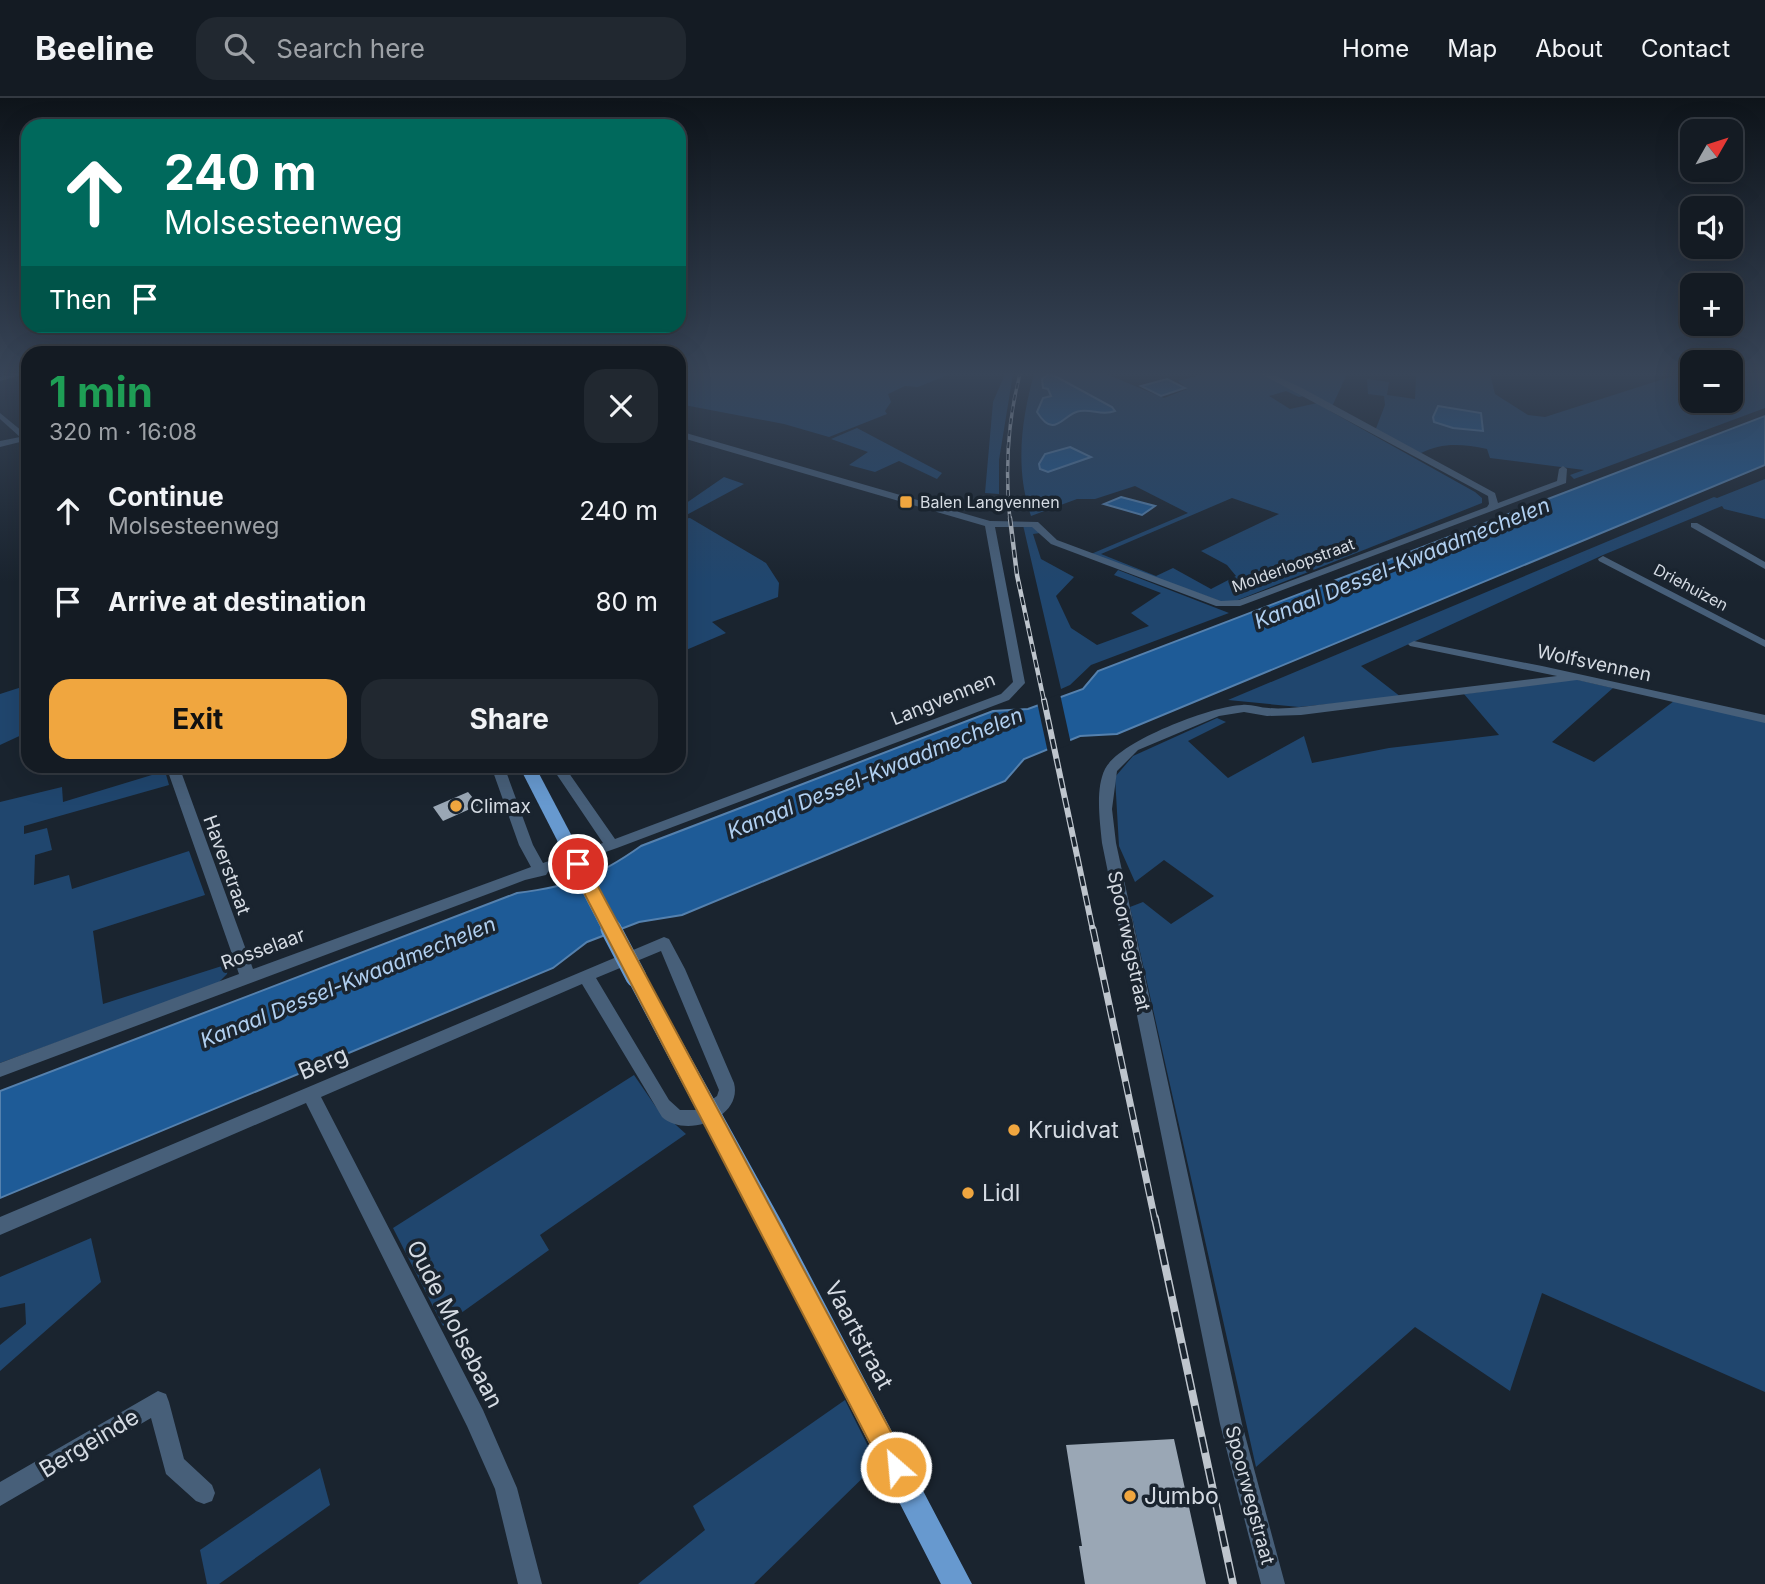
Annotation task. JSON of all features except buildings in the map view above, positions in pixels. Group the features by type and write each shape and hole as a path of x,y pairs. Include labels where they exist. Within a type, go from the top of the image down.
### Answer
{"main road":[{"name":"Vaartstraat","path":"531,773 957,1584"}],"street":[{"path":"711,443 990,524"},
{"path":"1395,443 1492,495 1514,500"},
{"name":"Molderloopstraat","path":"990,524 1035,524 1055,542 1205,600 1240,603 1561,484 1563,469"},
{"path":"1491,509 1494,504 1492,495"},
{"name":"Langvennen","path":"541,871 998,701 1013,691 1019,683 990,524"},
{"path":"1694,524 1765,566"},
{"name":"Driehuizen","path":"1603,559 1765,644"},
{"name":"Wolfsvennen","path":"1414,644 1765,719"},
{"name":"Spoorwegstraat","path":"1273,1584 1231,1424 1109,843 1105,809 1110,771 1134,747 1230,709 1301,711 1576,677"},
{"name":"Haverstraat","path":"175,773 248,977"},
{"path":"500,773 526,845 541,871"},
{"path":"562,773 612,845"},
{"name":"Rosselaar","path":"0,1070 520,876 541,871"},
{"name":"Berg","path":"0,1226 664,943 681,971 712,1055 727,1083 728,1096 708,1114"},
{"path":"586,976 663,1105 674,1116 689,1119 708,1114"},
{"name":"Oude Molsebaan","path":"311,1095 475,1418 506,1488 530,1584"},
{"name":"Bergeinde","path":"0,1495 158,1402 174,1466 204,1493"}],"shaded area":[{"path":"843,443 886,443 942,473 937,479 899,461 875,472 849,465 868,452"},
{"path":"989,443 1002,443 999,494 985,493"},
{"path":"1388,443 1475,492 1482,498 1482,503 1228,604 1091,554 1188,513 1135,486 1095,499 1077,499 1031,516 1023,481 1022,445","holes":["1232,498 1279,514 1201,551 1227,565 1236,576 1211,589 1173,568 1156,576 1101,554"]},
{"path":"1399,443 1670,443 1574,479 1570,475 1584,470 1490,458 1487,449 1469,446 1452,445 1419,454"},
{"path":"724,477 744,484 686,515 686,503"},
{"path":"1765,479 1765,519 1724,509 1722,506 1603,555 1361,666 1401,697 1299,707 1228,700 1714,497"},
{"path":"686,518 690,518 766,563 779,583 778,597 712,622 726,633 686,650"},
{"path":"1023,525 1034,527 1040,533 1033,534 1041,559 1074,577 1056,596 1071,628 1097,645 1149,626 1131,613 1161,593 1114,575 1118,570 1229,613 1091,665 1070,685 1061,689"},
{"path":"1574,679 1613,688 1552,742 1594,762 1674,701 1765,722 1765,1392 1542,1293 1510,1391 1415,1327 1256,1467 1130,907 1143,902 1171,924 1214,896 1164,860 1135,882 1119,846 1115,777 1133,756 1217,718 1226,722 1188,741 1228,778 1304,736 1312,763 1389,748 1499,735 1464,694"},
{"path":"21,687 21,735 0,745 0,694"},
{"path":"158,773 166,773 169,785 24,826 24,834 47,828 52,850 35,855 34,885 69,875 72,889 189,851 205,895 93,931 103,1004 225,965 228,967 227,974 217,984 0,1063 0,802 62,787 63,802"},
{"path":"634,1075 656,1107 686,1134 540,1235 549,1250 443,1326 393,1228"},
{"path":"91,1238 101,1282 0,1371 0,1345 26,1324 25,1303 0,1308 0,1277"},
{"path":"845,1400 877,1464 754,1584 638,1584 705,1530 693,1506"},
{"path":"320,1468 330,1505 219,1584 207,1584 200,1550"}],"water":[{"name":"Kanaal Dessel-Kwaadmechelen","path":"1693,443 1765,443 1765,465 1117,734 1080,736 1024,759 1005,781 682,915 639,922 587,942 553,968 0,1198 0,1091 517,893 582,879 610,866 641,846 993,711 1028,709 1083,689 1098,671"},
{"path":"1070,447 1091,457 1048,472 1040,469 1039,464 1045,454"},
{"path":"1121,497 1155,506 1142,515 1104,504"}],"pier":[{"path":"1060,694 1071,744 1048,753 1037,702"}],"railway":[{"path":"1008,443 1010,520"},
{"path":"1010,518 1017,575 1044,701"},
{"path":"1044,700 1093,931"},
{"path":"1093,929 1155,1220"},
{"path":"1155,1218 1233,1584"}],"place":[{"name":"Balen Langvennen","path":"906,502"},
{"name":"Climax","path":"456,806"},
{"name":"Kruidvat","path":"1014,1130"},
{"name":"Lidl","path":"968,1193"},
{"name":"Jumbo","path":"1130,1496"}],"route":[{"path":"578,864 896,1467"}]}
